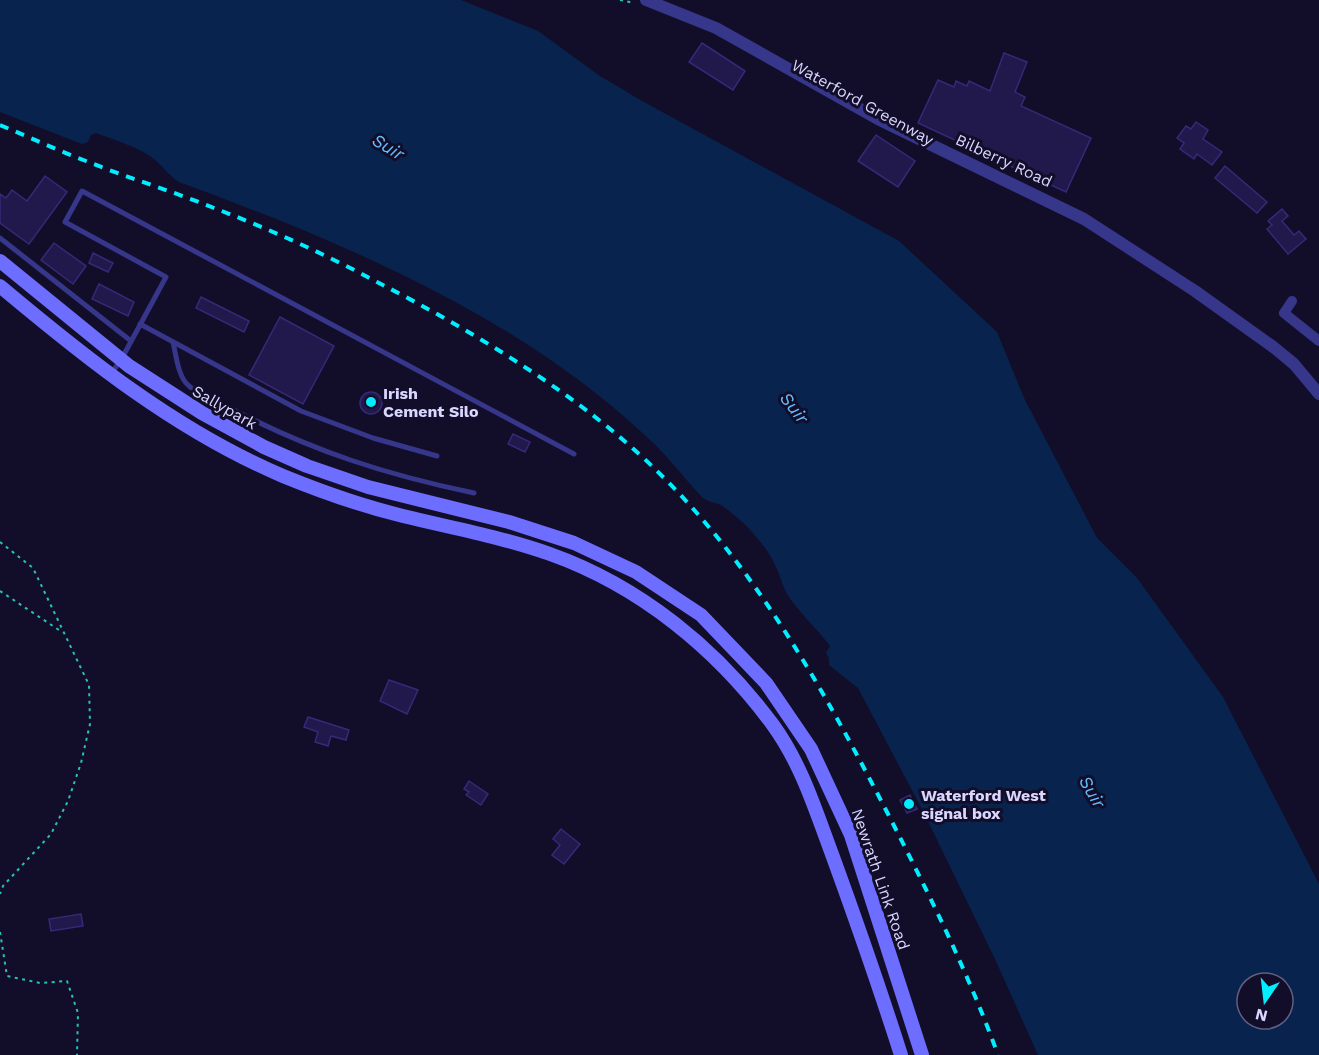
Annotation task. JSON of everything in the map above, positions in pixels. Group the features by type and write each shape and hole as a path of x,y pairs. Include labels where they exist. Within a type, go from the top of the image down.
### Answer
{"main road":[{"name":"Sallypark","path":"0,261 121,360 175,397 222,425 285,457 368,487 470,513"},
{"path":"0,286 110,375 190,428 238,455 282,476 360,504 549,553 606,578 663,614 724,666 774,727 804,779 856,919 901,1055"},
{"name":"Newrath Link Road","path":"470,513 520,525 565,540 636,572 701,615 766,682 811,749 851,835 922,1055"}],"street":[{"name":"Bilberry Road","path":"645,3 716,28 878,119 1093,224 1195,291 1272,346 1294,364 1319,394"},
{"path":"1292,301 1284,313 1319,341"}],"lane":[{"path":"110,375 121,360 166,277 65,222 82,191 574,454"},
{"path":"0,238 130,342"},
{"path":"140,324 319,418 382,441 437,456"},
{"path":"173,342 182,375 188,386 254,421 315,448 371,468 474,493"}],"path":[{"path":"620,0 645,3"},
{"path":"0,542 33,568 89,686 90,724 81,763 68,801 51,834 2,887 0,894"},
{"path":"0,591 64,634"},
{"path":"0,932 8,976 40,983 67,981 78,1013 77,1055"}],"water":[{"name":"Suir","path":"0,0 461,0 538,31 600,76 642,101 899,241 997,332 1024,398 1097,538 1137,578 1223,697 1319,884 1319,1055 1038,1055 995,959 924,813 858,688 829,665 826,653 830,646 792,601 767,551 741,521 721,505 703,498 656,446 598,395 544,356 487,320 428,287 366,258 179,182 154,159 134,148 96,133 91,135 88,142 82,144 0,112"}],"building":[{"path":"702,43 745,71 733,90 689,62"},
{"path":"1004,53 1027,62 1015,92 1025,97 1021,106 1091,138 1066,192 918,123 938,80 954,87 956,81 967,86 969,81 990,91"},
{"path":"1196,122 1208,130 1203,139 1222,152 1212,165 1197,154 1194,159 1180,149 1184,143 1177,138 1186,126 1191,129"},
{"path":"876,135 915,161 898,187 858,161"},
{"path":"1225,166 1267,202 1257,213 1215,178"},
{"path":"45,176 67,192 29,244 0,223 0,194 6,198 12,190 27,201"},
{"path":"1282,209 1288,216 1282,221 1294,235 1299,231 1306,239 1288,254 1267,229 1272,225 1268,221"},
{"path":"54,243 86,266 73,284 41,260"},
{"path":"93,253 113,263 108,272 89,263"},
{"path":"99,284 134,302 128,316 92,299"},
{"path":"201,297 249,321 244,332 196,308"},
{"path":"280,317 334,346 303,404 249,375"},
{"name":"Irish Cement Silo","path":"367,392 375,392 382,399 382,407 375,414 367,414 360,407 360,399"},
{"path":"513,434 530,442 525,452 508,444"},
{"path":"389,680 418,690 407,714 380,701"},
{"path":"308,717 349,730 346,740 331,736 328,746 315,742 318,732 304,727"},
{"path":"469,781 488,794 481,805 466,795 469,792 464,789"},
{"name":"Waterford West signal box","path":"910,795 917,809 907,813 900,800"},
{"path":"561,829 580,844 564,864 552,855 560,845 553,839"},
{"path":"81,914 83,926 51,931 49,919"}],"railway":[{"path":"0,125 75,157 276,233 413,301 487,343 560,391 594,416 656,470 692,507 725,547 786,632 813,677 903,843 961,963 998,1055"}],"place":[{"name":"Irish Cement Silo","path":"371,402"},
{"name":"Waterford West signal box","path":"909,804"}]}
